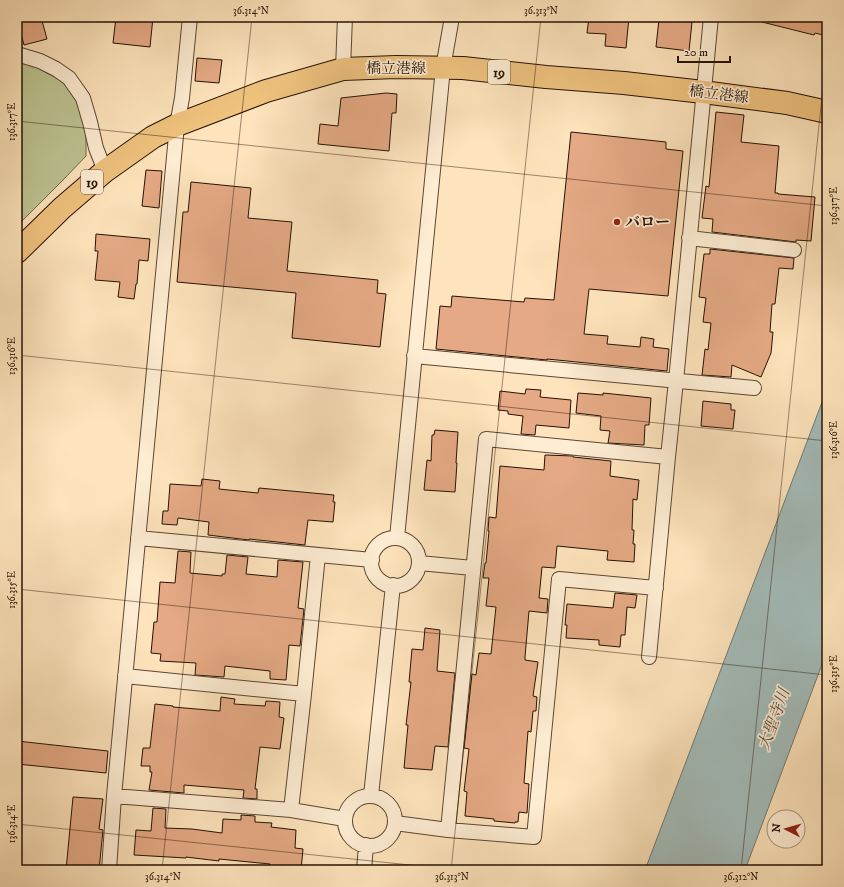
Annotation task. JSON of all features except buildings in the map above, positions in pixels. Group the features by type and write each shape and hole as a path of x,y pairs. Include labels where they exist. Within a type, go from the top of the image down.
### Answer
{"main road":[{"name":"橋立港線","path":"17,252 62,208 105,171 153,137 178,125 266,91 343,69 396,67 463,68 703,92 788,103 827,112"}],"street":[{"path":"109,870 114,796 138,538 178,125 190,17"},
{"path":"343,69 345,17"},
{"path":"397,538 443,68 452,17"},
{"path":"649,657 711,17"},
{"path":"17,54 40,61 69,78 83,98 96,148 105,171"},
{"path":"689,238 794,250"},
{"path":"414,356 754,388"},
{"path":"448,830 486,439 668,457"},
{"path":"138,538 372,560"},
{"path":"397,538 404,539 410,543 415,549 419,563 417,571 413,577 400,585 393,585 385,583 379,579 371,564 372,560 375,548 381,542 388,539 397,538"},
{"path":"291,810 318,555"},
{"path":"419,563 473,568"},
{"path":"394,823 448,830 534,836 559,579 656,588"},
{"path":"371,796 393,585"},
{"path":"125,676 304,694"},
{"path":"114,796 291,810 345,818"},
{"path":"363,796 371,796 379,797 386,802 394,815 394,823 392,831 382,842 375,845 366,845 358,843 352,838 347,831 345,818 349,806 355,800 363,796"},
{"path":"364,870 366,845"}],"green space":[{"path":"17,62 33,65 70,86 83,115 86,132 86,156 17,226"}],"water":[{"name":"大聖寺川","path":"827,389 827,651 768,809 766,809 766,814 745,870 645,870"}],"place":[{"name":"バロー","path":"617,222"}]}
